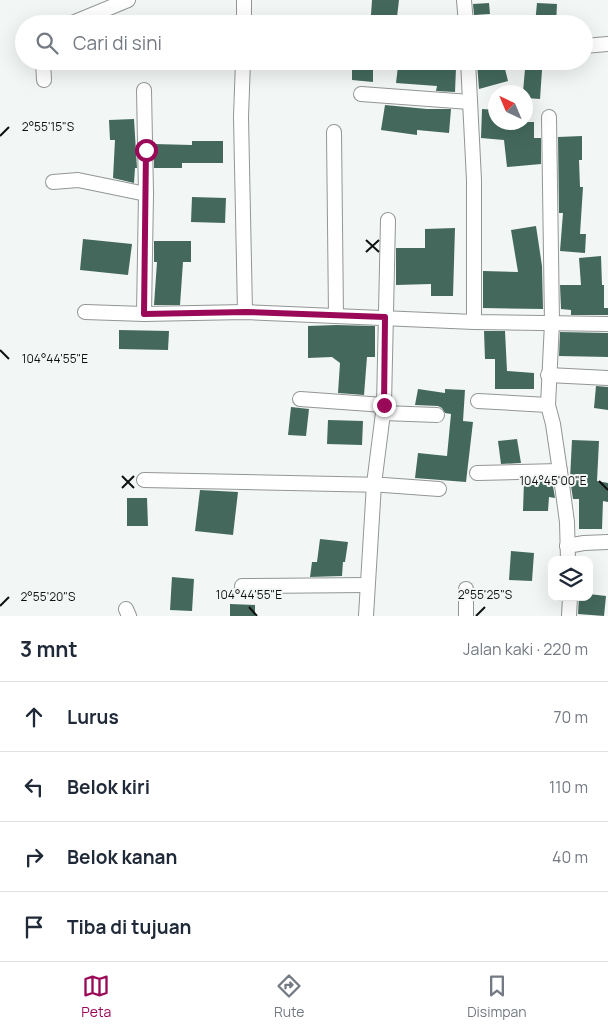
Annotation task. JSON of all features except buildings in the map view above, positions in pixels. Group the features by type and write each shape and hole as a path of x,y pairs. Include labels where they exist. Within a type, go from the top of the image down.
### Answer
{"street":[{"path":"92,15 128,0"},
{"path":"244,0 244,15"},
{"path":"464,0 465,15"},
{"path":"593,45 608,44"},
{"path":"43,70 44,80"},
{"path":"243,70 241,117 246,312"},
{"path":"468,70 474,180 474,322"},
{"path":"144,90 146,194 144,314"},
{"path":"361,94 470,102"},
{"path":"549,117 552,323 548,374 548,405 560,471 568,553 584,543 608,542"},
{"path":"334,132 336,316"},
{"path":"53,182 78,180 146,194"},
{"path":"366,616 374,484 383,409 388,220"},
{"path":"85,312 144,314 246,312 474,322 608,324"},
{"path":"548,374 608,378"},
{"path":"300,399 437,415"},
{"path":"478,401 548,405"},
{"path":"477,472 560,471"},
{"path":"144,480 374,484 438,489"},
{"path":"242,586 367,585"},
{"path":"466,589 466,616"},
{"path":"569,616 570,601"}],"route":[{"path":"146,150 144,314 246,312 385,317 384,405"}]}
